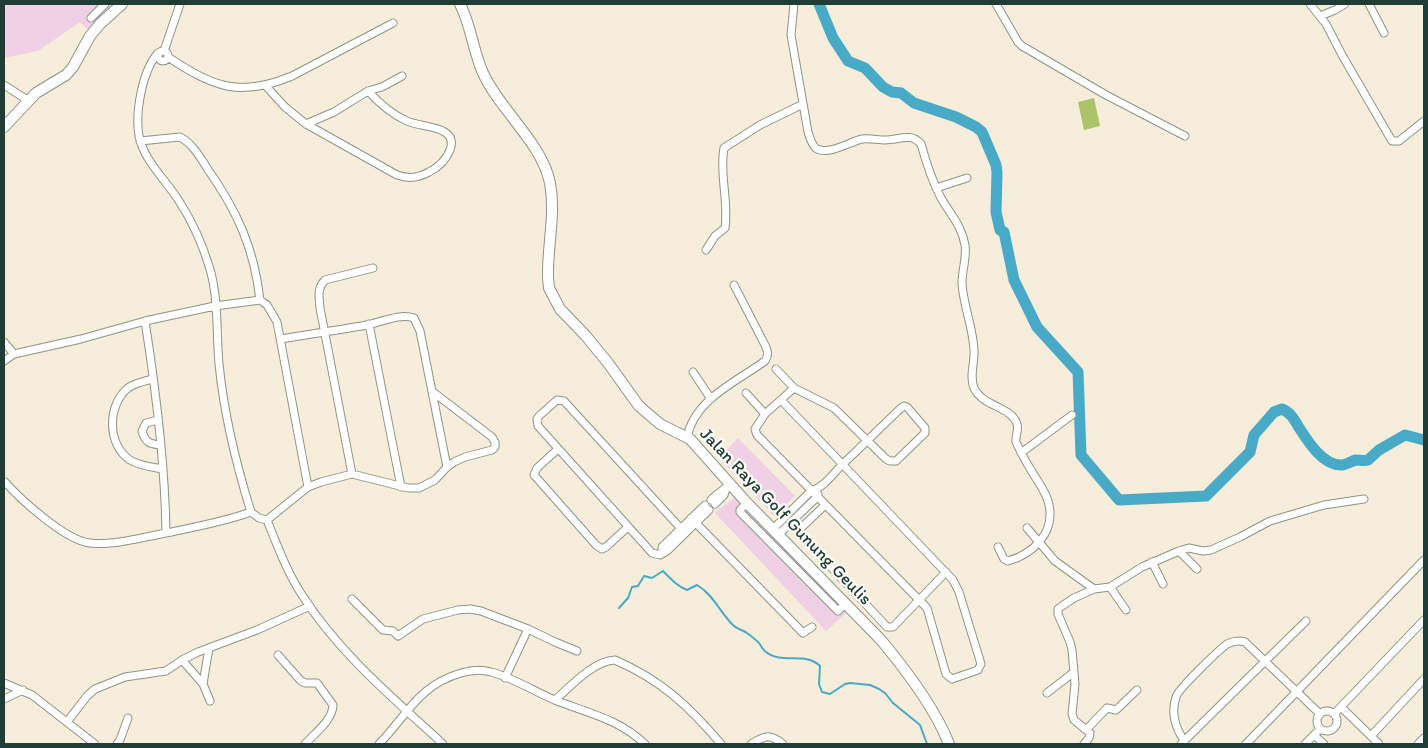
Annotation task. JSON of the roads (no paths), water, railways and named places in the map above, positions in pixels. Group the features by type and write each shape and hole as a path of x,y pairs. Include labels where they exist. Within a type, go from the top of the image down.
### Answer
{"main road":[{"path":"4,127 29,100 46,86 66,75 73,67 90,36 122,4"},
{"name":"Jalan Raya Golf Gunung Geulis","path":"460,4 482,71 497,97 530,141 550,180 552,196 548,278 549,288 560,309 608,363 639,406 660,424 687,437 728,486 748,503 846,604 898,661 937,720 949,744"}],"street":[{"path":"91,18 105,4"},
{"path":"180,4 163,54 148,70 141,91 138,120 140,141 154,166 179,201 199,238 212,276 222,387 238,468 251,512 259,518 267,520 308,487 352,474 401,486 419,488 436,480 447,467 465,457 492,450 495,447 492,437 433,392"},
{"path":"794,4 791,35 810,140 814,146 820,150 830,149 863,139 887,140 906,136 917,140 921,144 936,188 960,226 965,246 962,282 973,339 972,371 974,386 982,398 1014,418 1017,428 1015,438 1021,453 1040,485 1049,505 1048,527 1039,543 1023,555 1008,561 1004,559 998,547"},
{"path":"996,4 1022,46 1106,95 1185,136"},
{"path":"1310,4 1333,35 1342,55 1392,141 1399,141 1424,121"},
{"path":"1320,16 1336,10 1345,4"},
{"path":"1369,4 1384,33"},
{"path":"163,54 198,76 218,85 242,89 278,82 292,76 394,23"},
{"path":"306,124 334,112 368,91 382,87 402,76"},
{"path":"4,85 29,100"},
{"path":"265,85 285,107 306,124 397,175 415,178 424,175 441,164 448,155 451,146 449,135 441,130 407,121 389,111 368,91"},
{"path":"706,250 715,236 725,228 722,173 724,148 760,125 803,104"},
{"path":"140,141 180,137 190,145 226,196 238,218 252,257 260,300"},
{"path":"936,188 967,178"},
{"path":"352,474 320,308 320,286 325,280 373,268"},
{"path":"687,437 693,418 700,408 765,361 769,354 734,285"},
{"path":"4,360 14,354 80,339 145,321 215,306 260,300 267,305 275,317 281,339 308,487"},
{"path":"281,339 402,317 409,316 414,318 420,331 447,467"},
{"path":"145,321 154,379 163,469 166,533"},
{"path":"369,324 401,486"},
{"path":"4,342 14,354"},
{"path":"776,369 794,388 834,408 868,441 886,459 893,462 896,461 925,433 925,428 904,406 868,441 815,490 776,532"},
{"path":"692,372 710,399"},
{"path":"154,379 136,384 122,394 115,411 112,428 113,436 118,446 130,460 163,469"},
{"path":"781,400 953,580 959,592 981,664 978,670 952,679 948,676 928,610 817,497 815,490 756,435 755,429 757,424 765,414 794,388"},
{"path":"746,393 765,414"},
{"path":"683,531 573,410 560,400 550,405 537,419 536,423 538,426 652,553 660,555 667,552 683,531 710,505 724,495 728,486"},
{"path":"1021,453 1072,415"},
{"path":"158,420 146,424 142,432 144,440 160,445"},
{"path":"558,449 537,468 534,475 596,545 602,549 606,547 628,528"},
{"path":"4,481 12,491 63,532 77,540 90,544 124,541 192,529 251,512"},
{"path":"776,532 817,497"},
{"path":"1084,744 1090,735 1087,730 1074,720 1072,714 1075,690 1070,642 1060,620 1058,609 1074,598 1094,589 1110,587 1152,562 1179,551 1189,548 1202,551 1211,550 1270,521 1324,506 1364,499"},
{"path":"748,503 740,512 838,611 846,604"},
{"path":"825,505 800,528 800,534 887,627 893,627 946,572"},
{"path":"267,520 302,594 330,632 356,661 443,744"},
{"path":"694,521 803,633 812,627"},
{"path":"1028,528 1055,561 1094,589"},
{"path":"1179,551 1197,569"},
{"path":"785,558 796,553"},
{"path":"792,565 796,553"},
{"path":"1246,744 1424,560"},
{"path":"1152,562 1163,584"},
{"path":"1110,587 1126,610"},
{"path":"352,599 384,630 393,630 398,636 423,619 465,609 481,611 577,651"},
{"path":"67,722 94,689 125,677 166,671 182,660 257,630 310,606"},
{"path":"1334,714 1424,620"},
{"path":"1306,621 1266,661 1183,742 1176,725 1174,704 1177,693 1219,650 1228,644 1240,640 1245,642 1266,661 1320,714"},
{"path":"505,678 528,629"},
{"path":"203,684 209,648"},
{"path":"278,655 301,681 316,683 333,705 332,713 305,744"},
{"path":"182,660 203,684 210,701"},
{"path":"555,700 574,682 601,663 615,660 670,691 691,710 721,744"},
{"path":"379,744 420,696 434,684 450,676 477,670 490,672 555,700 617,723 632,732 645,744"},
{"path":"1047,693 1074,672"},
{"path":"1371,736 1424,679"},
{"path":"4,683 23,690 40,700 95,744"},
{"path":"4,699 23,690"},
{"path":"1087,730 1107,708 1116,710 1137,690"},
{"path":"1341,707 1379,744"},
{"path":"1327,711 1334,714 1338,721 1335,728 1328,732 1320,729 1317,723 1320,714 1327,711"},
{"path":"116,744 120,740 128,718"},
{"path":"1305,744 1320,729"},
{"path":"1314,735 1324,744"},
{"path":"751,744 769,736 783,744"},
{"path":"1418,744 1424,738"}],"waterway":[{"path":"819,4 833,38 848,61 865,68 883,87 892,92 901,93 914,103 956,117 982,132 996,165 996,212 1000,230 1004,232 1014,280 1037,327 1078,372 1081,455 1119,500 1206,496 1250,452 1254,435 1274,412 1282,409 1292,416 1316,451 1334,464 1343,465 1356,460 1368,460 1379,450 1405,435 1424,440"},
{"path":"619,608 628,598 632,587 638,586 644,576 652,578 663,571 677,584 687,590 697,585 708,594 734,626 753,638 772,656 807,659 820,666 819,684 822,692 830,694 845,684 850,683 870,685 885,693 893,703 920,725 927,744"}]}
